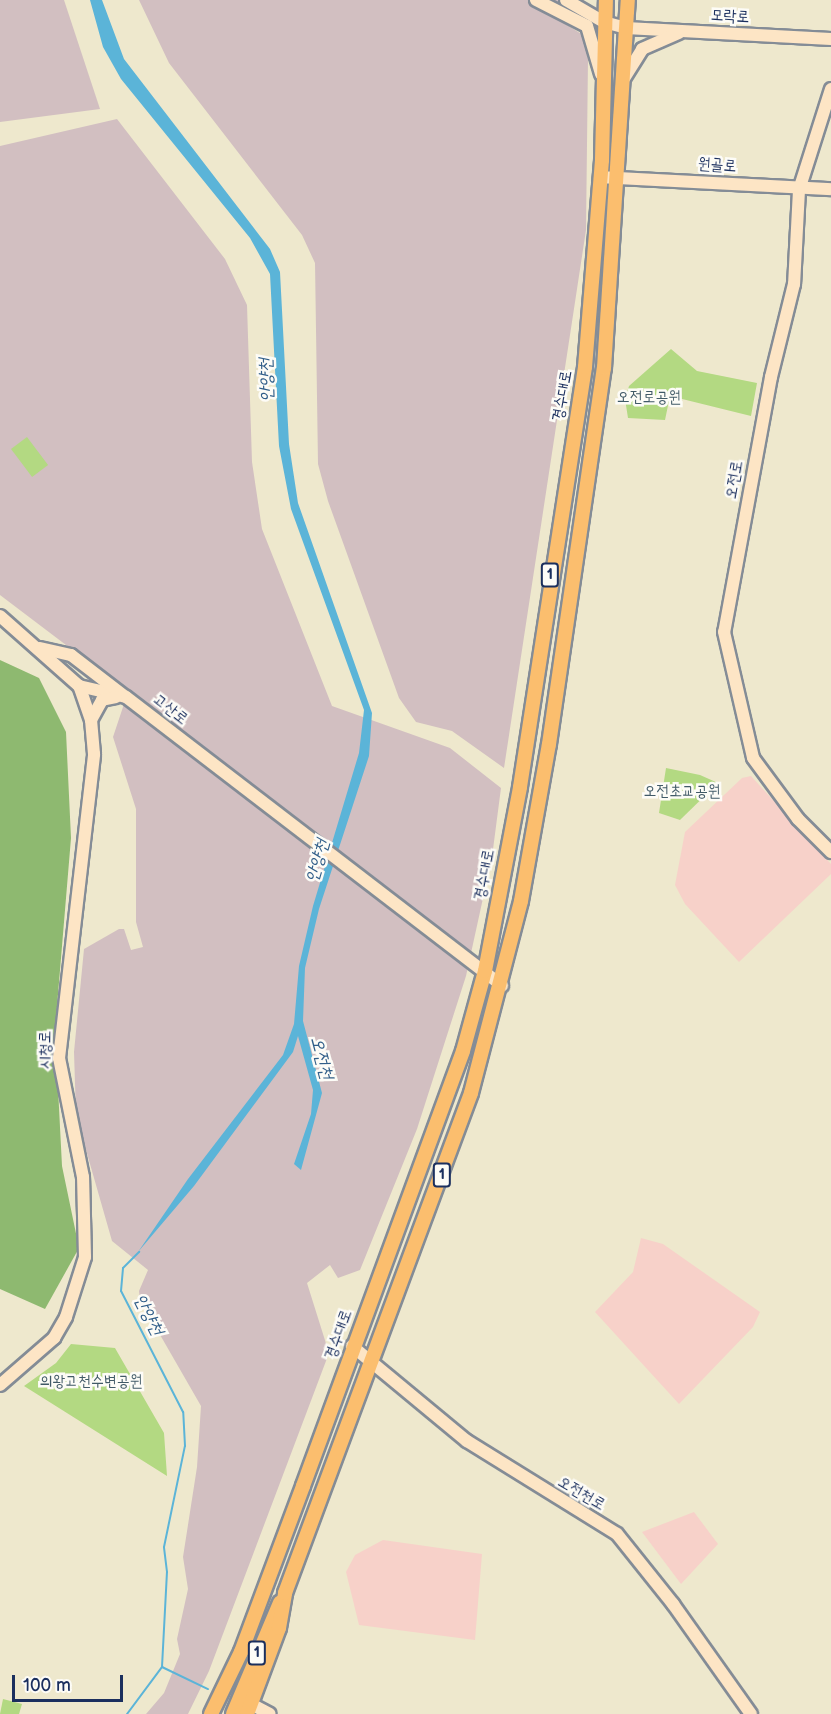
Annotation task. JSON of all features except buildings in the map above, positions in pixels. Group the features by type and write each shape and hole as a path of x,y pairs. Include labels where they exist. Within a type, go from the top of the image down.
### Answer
{"main road":[{"name":"경수대로","path":"211,1714 241,1652 352,1346 463,1051 484,971 520,787 585,367 600,177 606,0"},
{"name":"1","path":"233,1714 269,1623 285,1593 467,1104 502,985 549,744 604,368 628,0"},
{"name":"1","path":"249,1709 279,1628 285,1593"},
{"name":"1","path":"223,1714 241,1652"}],"street":[{"path":"536,0 587,26 602,77"},
{"path":"561,0 566,0"},
{"name":"모락로","path":"566,0 604,22 626,28 831,39"},
{"path":"623,80 642,49 684,31"},
{"name":"오전로","path":"831,88 799,190 794,284 771,377 724,632 741,716 753,758 798,819 831,852"},
{"name":"원골로","path":"600,177 799,190 831,189"},
{"path":"0,616 40,648 79,686"},
{"path":"40,648 71,655 126,697"},
{"name":"고산로","path":"79,686 126,697 315,844 484,971"},
{"name":"시청로","path":"0,1385 54,1338 66,1317 85,1257 83,1177 59,1058 90,815 94,754 91,720 79,686"},
{"path":"91,720 97,706 108,696 126,697"},
{"path":"484,971 502,985"},
{"name":"오전천로","path":"352,1346 467,1441 617,1534 673,1604 752,1714"},
{"path":"249,1709 270,1714"}],"shaded area":[{"path":"0,0 64,0 100,109 0,122"},
{"path":"139,0 566,0 564,23 583,35 588,59 586,230 504,768 452,731 416,722 399,698 328,501 318,464 315,263 302,235 169,63"},
{"path":"117,119 225,259 247,305 252,462 262,529 332,706 450,748 501,788 492,857 466,976 417,1129 360,1270 338,1278 330,1265 307,1283 329,1353 209,1671 188,1714 146,1714 164,1693 180,1654 177,1639 188,1589 183,1557 197,1467 201,1406 140,1300 139,1291 148,1270 112,1241 76,1115 74,1052 84,949 119,929 124,929 131,950 143,947 136,922 136,809 113,737 128,692 0,595 0,146"},
{"path":"751,776 831,864 831,874 739,962 685,904 675,885 685,832 742,778"},
{"path":"641,1238 663,1244 760,1312 753,1327 679,1404 595,1312 633,1272"},
{"path":"694,1512 718,1544 681,1584 642,1532"},
{"path":"383,1540 482,1554 475,1640 359,1625 346,1572 355,1555"}],"green space":[{"name":"오전로공원","path":"671,349 697,371 757,383 751,416 670,396 665,420 628,418 625,399 629,386"},
{"path":"27,437 48,465 32,477 11,449"},
{"path":"0,660 39,678 66,732 71,838 55,1030 62,1166 79,1248 45,1309 0,1289"},
{"name":"오전초교공원","path":"666,768 700,775 718,783 680,820 659,813"},
{"name":"의왕고천수변공원","path":"71,1344 115,1348 164,1433 167,1476 24,1386 56,1363"},
{"path":"3,1699 22,1704 19,1714 0,1714"}],"water":[{"path":"90,0 102,0 124,59 270,249 280,272 289,444 298,503 372,713 369,756 319,909 305,968 303,1021 322,1093 301,1170 294,1164 311,1114 313,1090 298,1036 293,1052 194,1186 138,1252 188,1179 283,1055 294,1024 299,966 313,906 359,753 364,710 291,509 279,446 270,274 250,238 121,79 103,47"}],"waterway":[{"name":"안양천","path":"127,1714 162,1667 167,1572 164,1547 185,1446 183,1412 121,1291 123,1268 139,1252"},
{"path":"162,1667 208,1689"}],"water label":[{"name":"오전천","path":"321,1058"}]}
